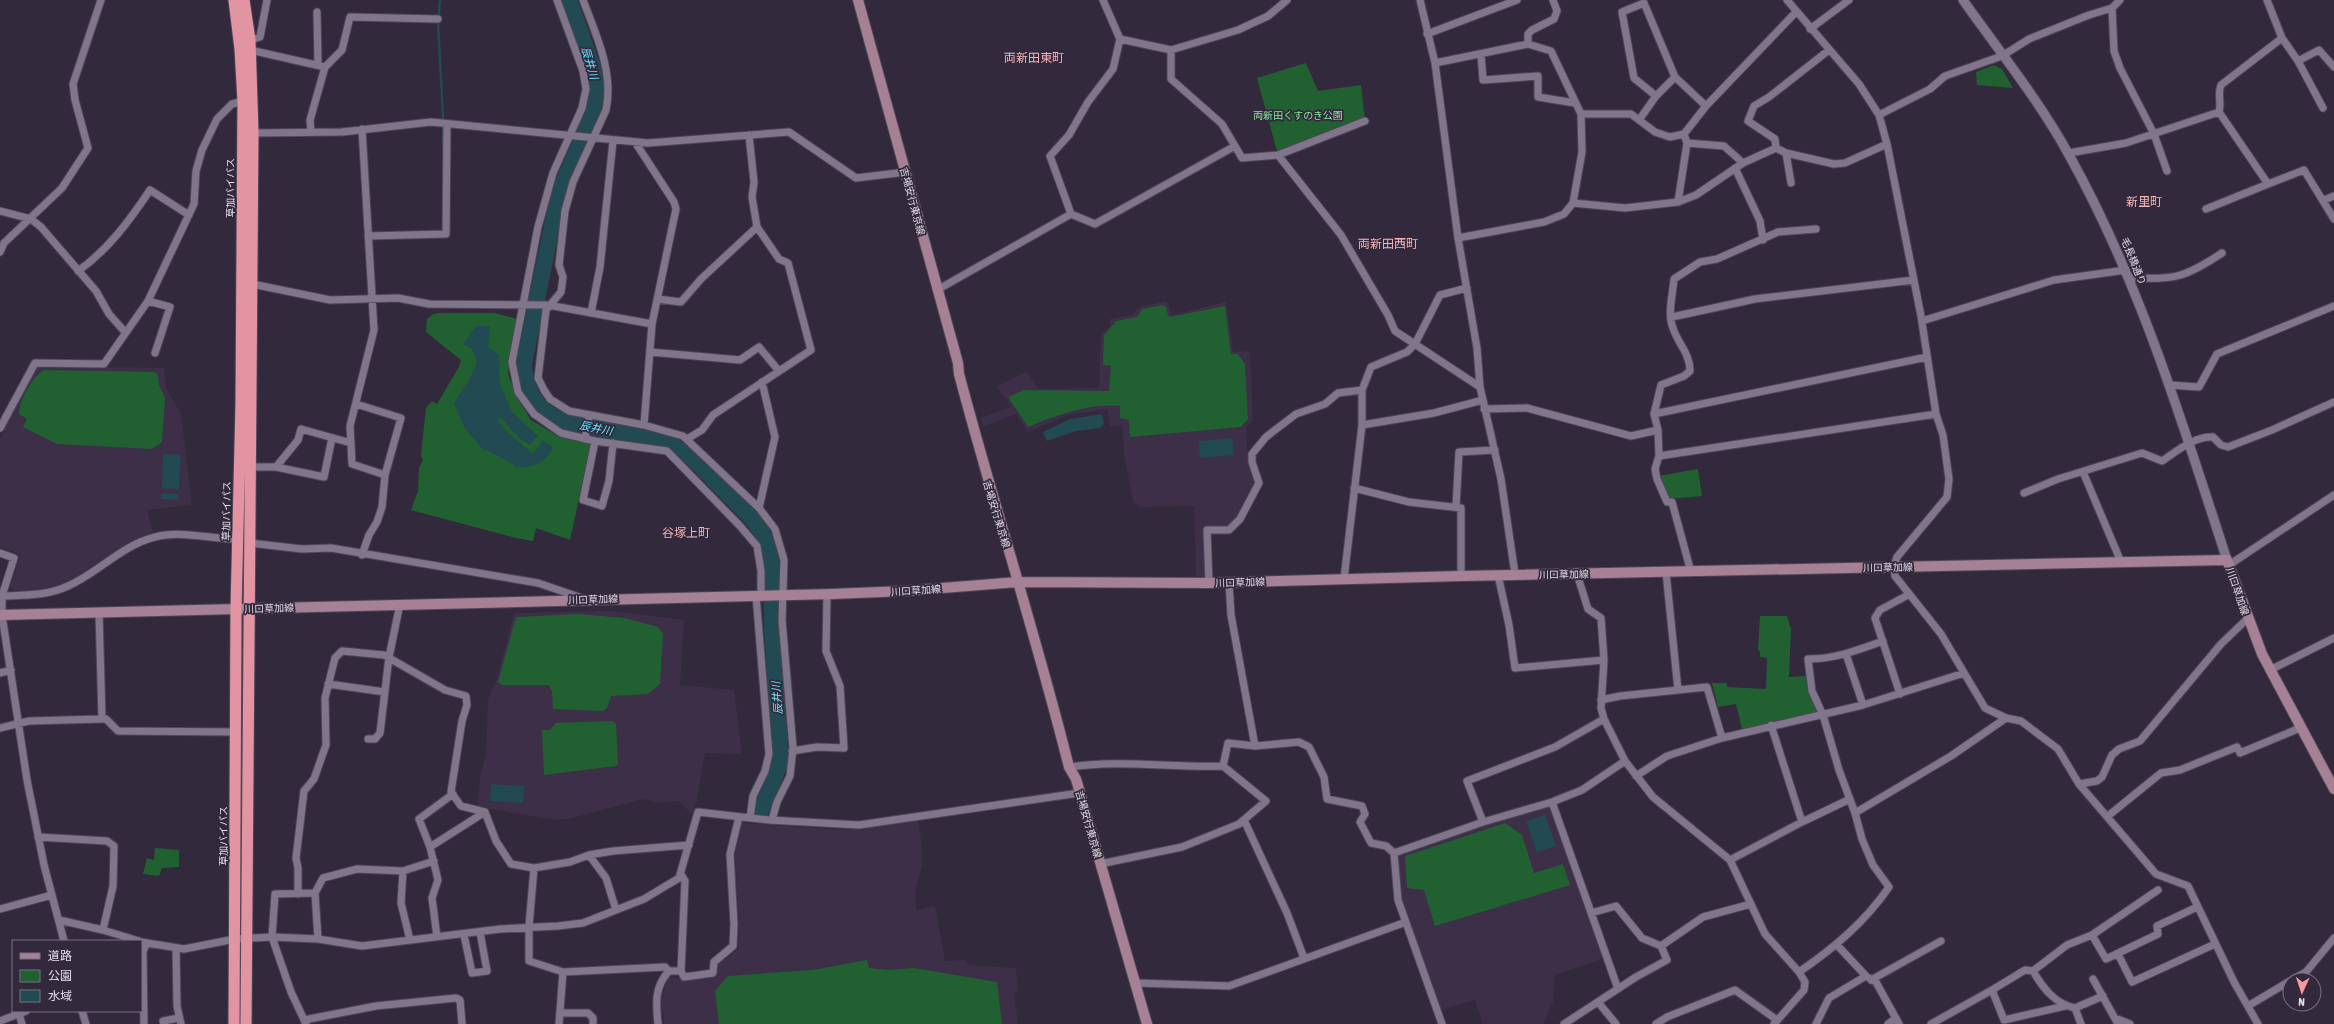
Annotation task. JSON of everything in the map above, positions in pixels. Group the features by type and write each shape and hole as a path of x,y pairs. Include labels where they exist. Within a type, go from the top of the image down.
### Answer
{"highway":[{"name":"草加バイパス","path":"234,0 240,49 243,101 236,609 234,1024"},
{"path":"244,0 250,45 253,133 246,1024"}],"main road":[{"name":"吉場安行東京線","path":"858,0 906,172 985,472 1046,678 1068,767 1076,778 1147,1024"},
{"name":"川口草加線","path":"1,615 583,599 827,594 905,591 1018,582 1229,583 1515,574 1691,572 1894,566 2121,562 2228,562 2247,619 2270,670 2334,789"}],"street":[{"path":"0,252 4,243 62,188 88,148 75,100 73,84 101,0"},
{"path":"250,45 260,38 267,0"},
{"path":"557,0 583,71 586,89 582,108 572,136 553,173 545,204 526,305 512,362 518,392 534,414 551,428 561,433 595,441 667,451 684,466 757,546 761,571 758,595 769,754 766,771 753,796 750,818"},
{"path":"583,0 605,64 609,88 606,110 573,182 567,204 559,265 563,277 561,292 546,305 539,356 538,378 540,385 550,399 561,407 589,415 644,425 687,439 759,508 776,529 784,560 782,620 792,751 790,776 777,802 772,820"},
{"path":"1103,0 1120,39 1113,69 1088,102 1070,135 1050,156 1071,214 1095,224 1235,146"},
{"path":"1120,39 1171,50 1238,30 1268,16 1287,0"},
{"path":"1420,0 1435,63 1458,238 1477,348 1480,387 1484,409 1495,450 1515,574"},
{"path":"1427,34 1517,0"},
{"path":"1528,44 1528,34 1532,30 1554,19 1557,11 1553,0"},
{"path":"1787,0 1810,29 1859,84 1878,115 1887,144 1922,321 1936,414 1943,436 1949,479 1947,497 1897,557 1894,566 1895,576 1908,595 1941,634 1985,708 2006,718 2021,721 2058,749 2079,784 2108,816 2156,874 2188,886 2215,944 2258,1024"},
{"path":"1810,29 1849,0"},
{"name":"毛長橋通り","path":"1963,0 2069,153 2099,211 2127,274 2169,385 2228,562"},
{"path":"1878,115 1930,89 1945,76 2002,56 2029,39 2089,15 2112,8 2120,0"},
{"path":"2267,0 2282,38 2298,61 2323,108"},
{"path":"1656,96 1634,78 1622,12 1644,3 1675,77 1706,106"},
{"path":"2112,8 2114,51 2120,68 2154,134 2168,171"},
{"path":"317,12 318,64"},
{"path":"1581,114 1631,114 1655,132 1670,137 1684,134 1706,106 1796,12"},
{"path":"311,132 310,120 325,67 342,50 350,17 438,19"},
{"path":"2219,112 2221,105 2219,90 2221,85 2282,38"},
{"path":"1435,63 1528,44 1551,52 1581,114 1582,152 1573,203 1564,214 1544,222 1458,238"},
{"path":"250,45 325,67"},
{"path":"1171,50 1171,79 1222,124 1242,158 1278,155 1366,121"},
{"path":"1776,148 1775,139 1748,121 1754,106 1829,50"},
{"path":"2298,61 2319,50 2334,67"},
{"path":"1481,54 1483,80 1538,76 1538,97 1575,103"},
{"path":"1639,120 1656,96 1675,77"},
{"path":"0,428 3,415 35,363 104,364 148,301 189,215 194,204 196,171 202,150 217,119 232,104 243,101"},
{"path":"2069,153 2126,143 2219,112"},
{"path":"2219,112 2268,184"},
{"path":"253,133 362,130 431,122 635,142 790,132 856,178 906,172"},
{"path":"368,236 446,234 447,124"},
{"path":"362,130 374,330 350,426 352,464 385,475"},
{"path":"1678,202 1687,143 1684,134"},
{"path":"687,439 702,430 713,415 810,350 788,263 779,259 757,227 752,197 754,182 749,135"},
{"path":"591,313 600,267 613,140"},
{"path":"635,142 674,202 676,209 652,324 644,425"},
{"path":"1687,143 1724,146 1743,163"},
{"path":"1776,148 1786,153 1834,164 1845,163 1887,144"},
{"path":"1573,203 1625,208 1678,202 1696,195 1743,163 1776,148"},
{"path":"1786,153 1791,183"},
{"path":"1278,155 1341,235 1388,315 1395,331 1480,387"},
{"path":"1735,168 1760,221 1763,240"},
{"path":"2206,209 2304,170 2324,200 2334,219"},
{"path":"78,271 91,262 128,222 150,190 189,215"},
{"path":"2324,200 2334,196"},
{"path":"0,211 31,219 41,227 96,291 109,314 125,332"},
{"path":"937,290 1071,214"},
{"path":"657,299 681,302 701,279 757,227"},
{"path":"1691,572 1672,502 1667,502 1657,479 1655,469 1659,456 1658,430 1654,414 1660,385 1684,376 1690,370 1690,362 1672,328 1674,279 1700,262 1717,259 1763,240 1778,232 1816,229"},
{"path":"1922,321 2054,280 2127,274 2169,279 2195,271 2222,253"},
{"path":"1672,317 1755,299 1914,280"},
{"path":"252,284 330,300 372,300 398,298 429,304 546,305 652,324"},
{"path":"1344,579 1362,425 1362,390 1371,367 1407,352 1415,344 1440,295 1467,288"},
{"path":"148,301 170,307 155,353"},
{"path":"2169,385 2198,387 2201,385 2217,354 2334,306"},
{"path":"650,352 740,360 759,347 778,371"},
{"path":"1654,414 1927,357"},
{"path":"759,508 775,437 762,382"},
{"path":"1209,583 1208,530 1229,530 1240,519 1259,483 1252,462 1252,454 1258,445 1296,414 1325,404 1338,392 1362,390"},
{"path":"1362,425 1434,413 1483,400"},
{"path":"2024,493 2142,453 2162,461 2189,442 2207,436 2213,437 2221,445 2228,447 2272,430 2334,402"},
{"path":"356,404 402,418 385,475 382,507 377,522 368,535 362,555"},
{"path":"1484,409 1526,408 1631,436 1658,430"},
{"path":"1659,456 1936,414"},
{"path":"586,439 589,415"},
{"path":"276,467 298,440 301,429 351,443"},
{"path":"250,467 276,467 324,477 332,438"},
{"path":"595,441 582,500 602,506 609,481 613,443"},
{"path":"1456,506 1459,452 1495,450"},
{"path":"2083,472 2121,562"},
{"path":"1354,488 1409,502 1456,506 1461,508 1461,576"},
{"path":"2228,562 2334,495"},
{"path":"2,596 52,593 63,588 136,543 156,536 186,534 237,539"},
{"path":"250,543 302,549 331,548 362,555 538,583 583,599"},
{"path":"0,553 14,558 2,596 1,615 38,837 64,940"},
{"path":"1666,572 1678,690"},
{"path":"1577,574 1588,609 1601,618 1604,660 1601,700 1604,718 1625,761 1653,797 1730,860 1765,934 1800,972 1805,982 1804,990 1776,1022 1735,990 1667,1017 1656,1024"},
{"path":"1498,575 1509,625 1515,668 1604,660"},
{"path":"1229,583 1231,615 1255,746"},
{"path":"792,751 817,747 844,748 840,686 826,651 827,594"},
{"path":"1900,694 1875,618 1880,610 1908,595"},
{"path":"368,739 375,739 380,733 389,657 400,604"},
{"path":"99,612 102,719"},
{"path":"2079,784 2097,781 2102,777 2112,755 2119,749 2140,741 2221,644 2247,619"},
{"path":"2270,670 2334,638"},
{"path":"1800,972 1837,945 1876,906 1889,887 1873,866 1862,839 1823,715 1812,691 1808,659 1828,659 1883,641"},
{"path":"298,894 298,868 296,858 304,790 314,779 326,745 325,698 335,658 342,651 389,657 445,690 466,696 467,705 460,729 451,792 461,806 485,812"},
{"path":"1846,654 1863,705"},
{"path":"0,672 11,670"},
{"path":"1636,776 1667,756 1722,738 1771,725 1823,715 1863,705 1964,673"},
{"path":"328,684 385,692"},
{"path":"1601,700 1707,687 1722,738"},
{"path":"1483,822 1467,782 1555,747 1604,718"},
{"path":"1855,813 1951,756 2006,718"},
{"path":"0,728 29,721 106,719 118,731 236,732"},
{"path":"1771,725 1802,822"},
{"path":"2108,816 2161,773 2180,770 2237,747 2240,753 2300,728"},
{"path":"1223,766 1228,744 1255,746 1299,742 1308,747 1324,777 1326,799 1362,806 1365,814 1360,822 1371,843 1386,846 1394,853 1398,900 1442,1024"},
{"path":"1394,853 1483,822 1552,802 1582,790 1625,761"},
{"path":"1068,767 1098,763 1194,767 1223,766 1266,801 1239,824 1182,847 1100,864"},
{"path":"144,1024 142,942 184,949 246,938 272,937 318,939 362,946 464,935 529,926 558,926 583,923 644,899 679,878 698,812 772,820 859,825 1079,792"},
{"path":"437,937 432,898 438,880 430,847 419,819 453,794"},
{"path":"1730,860 1802,822 1850,799"},
{"path":"1552,802 1618,989"},
{"path":"430,847 485,812"},
{"path":"485,812 496,841 511,864 534,868 570,862 589,855 689,846"},
{"path":"681,874 684,881 681,971 684,977 713,972 714,962 733,946 734,924 730,854 738,817"},
{"path":"1244,820 1287,913 1304,958"},
{"path":"38,837 107,841 114,846 113,886 103,930"},
{"path":"589,855 606,878 616,910"},
{"path":"318,939 315,893 323,878 358,869 403,871 434,861"},
{"path":"534,868 529,926 529,961 563,972 665,967 669,971 681,971"},
{"path":"403,871 401,903 410,940"},
{"path":"1931,1024 1944,1021 2025,970 2033,971 2067,945 2092,935 2158,890"},
{"path":"315,893 275,894 272,937 290,992 305,1022 376,1006 456,998 460,1000 462,1024"},
{"path":"0,909 52,895"},
{"path":"1661,946 1703,917 1751,904"},
{"path":"1564,1024 1636,976 1667,960 1661,946 1642,938 1616,906 1591,912"},
{"path":"2092,935 2106,960 2158,934 2156,926 2197,907"},
{"path":"59,920 103,930 136,940"},
{"path":"1136,983 1230,986 1406,922"},
{"path":"464,935 472,973 487,970 480,932"},
{"path":"2306,972 2334,938"},
{"path":"1816,1024 1829,998 1941,941"},
{"path":"2118,954 2132,982 2215,944"},
{"path":"1837,945 1868,978 1876,982 1897,1021 1888,1024"},
{"path":"164,1024 163,1021 180,1021 177,1006 176,948"},
{"path":"658,1024 656,1000 661,980 669,971"},
{"path":"2033,971 2044,989 2065,1006"},
{"path":"559,1024 563,972"},
{"path":"2093,979 2116,1021 2130,1024"},
{"path":"2248,1006 2282,986"},
{"path":"1992,990 2004,1020 2065,1006 2074,1008 2103,996"},
{"path":"1598,1002 1616,1024"},
{"path":"2074,1008 2082,1024"},
{"path":"0,1021 23,1012 22,1024"},
{"path":"82,1012 86,1024"},
{"path":"560,1013 588,1013 593,1018 593,1024"}],"shaded area":[{"path":"1165,301 1168,303 1171,315 1226,302 1233,352 1250,351 1253,420 1246,427 1248,461 1256,484 1232,525 1205,526 1205,577 1196,577 1194,506 1139,507 1133,502 1124,454 1122,425 1110,427 1107,409 1068,415 1028,432 1016,414 983,427 981,418 1011,407 997,386 1026,372 1038,389 1099,388 1101,334 1110,327 1110,319 1132,315 1139,307"},
{"path":"40,366 164,368 166,388 181,414 192,505 147,510 153,532 121,547 68,582 52,588 14,591 10,586 20,557 17,553 0,547 0,440 5,427 36,368"},
{"path":"612,611 684,620 680,685 734,690 742,754 705,753 696,805 691,813 679,801 659,803 643,799 568,819 558,820 477,807 481,772 486,755 488,699 496,682 514,613"},
{"path":"1546,805 1550,808 1602,956 1600,960 1555,975 1553,1002 1543,1024 1483,1024 1475,1000 1440,1010 1400,893 1397,857 1400,853"},
{"path":"918,819 922,848 922,866 915,891 916,910 935,906 945,961 966,960 969,965 1016,968 1018,991 1014,993 1018,1024 664,1024 661,999 668,978 681,978 683,981 718,975 718,965 738,949 739,923 735,853 742,823 844,830 881,826"}],"green space":[{"name":"両新田くすのき公園","path":"1306,63 1318,91 1361,85 1365,121 1278,155 1257,78"},
{"path":"1994,65 2002,69 2013,88 1977,85 1976,72"},
{"path":"1163,305 1166,307 1170,317 1225,306 1231,354 1238,354 1245,364 1248,419 1241,427 1130,437 1129,420 1120,418 1120,406 1097,406 1050,418 1028,427 1008,397 1024,390 1109,391 1111,366 1103,365 1104,335 1116,321 1137,317 1142,309"},
{"path":"438,313 495,313 517,319 508,374 518,399 531,420 556,435 591,443 570,540 536,528 533,541 516,538 411,510 418,491 419,468 423,460 421,455 426,408 432,401 437,404 459,367 461,360 426,332 427,319"},
{"path":"44,370 155,372 158,376 159,385 165,398 162,442 152,449 57,444 23,427 27,419 19,414 21,402 31,383 39,373"},
{"path":"1698,469 1702,496 1670,499 1659,476"},
{"path":"578,614 624,618 658,627 663,634 660,684 648,694 611,696 607,708 603,711 553,709 552,691 549,685 503,685 498,682 516,617"},
{"path":"1760,616 1787,616 1791,629 1789,677 1807,676 1810,695 1818,712 1817,714 1742,729 1736,704 1718,707 1712,683 1727,683 1727,687 1766,689 1767,658 1760,657 1760,652 1758,650"},
{"path":"612,721 616,724 618,764 616,766 544,775 542,730 550,730 556,723"},
{"path":"1505,823 1522,835 1534,873 1563,864 1570,885 1435,926 1424,890 1407,888 1405,856"},
{"path":"155,848 179,850 179,867 162,868 159,876 143,874 147,858 154,860"},
{"path":"867,960 869,968 888,970 914,968 997,982 1002,1024 719,1024 715,991 728,976 813,970"}],"water":[{"path":"476,326 490,326 488,347 499,355 500,384 512,412 538,436 530,445 520,439 501,418 497,419 506,431 533,454 543,440 553,448 546,458 538,464 527,467 515,467 487,450 484,451 464,427 454,403 470,378 477,362 472,349 463,344"},
{"path":"1102,414 1104,424 1100,428 1076,431 1047,441 1043,432 1070,419"},
{"path":"1232,438 1234,455 1200,458 1199,441"},
{"path":"163,454 181,455 179,489 162,488"},
{"path":"161,493 178,494 178,500 161,499"},
{"path":"491,784 524,786 523,803 490,801"},
{"path":"1545,815 1556,846 1537,852 1526,821"}],"waterway":[{"path":"440,0 438,22 443,118"},
{"name":"辰井川","path":"569,0 596,76 597,99 558,196 524,364 527,383 533,397 542,408 553,416 580,425 670,443 695,461 752,519 762,532 771,552 772,630 781,761 762,809"},
{"path":"443,128 443,145"}],"district":[{"name":"両新田東町","path":"1034,58"},
{"name":"新里町","path":"2144,202"},
{"name":"両新田西町","path":"1388,244"},
{"name":"谷塚上町","path":"686,533"}]}
